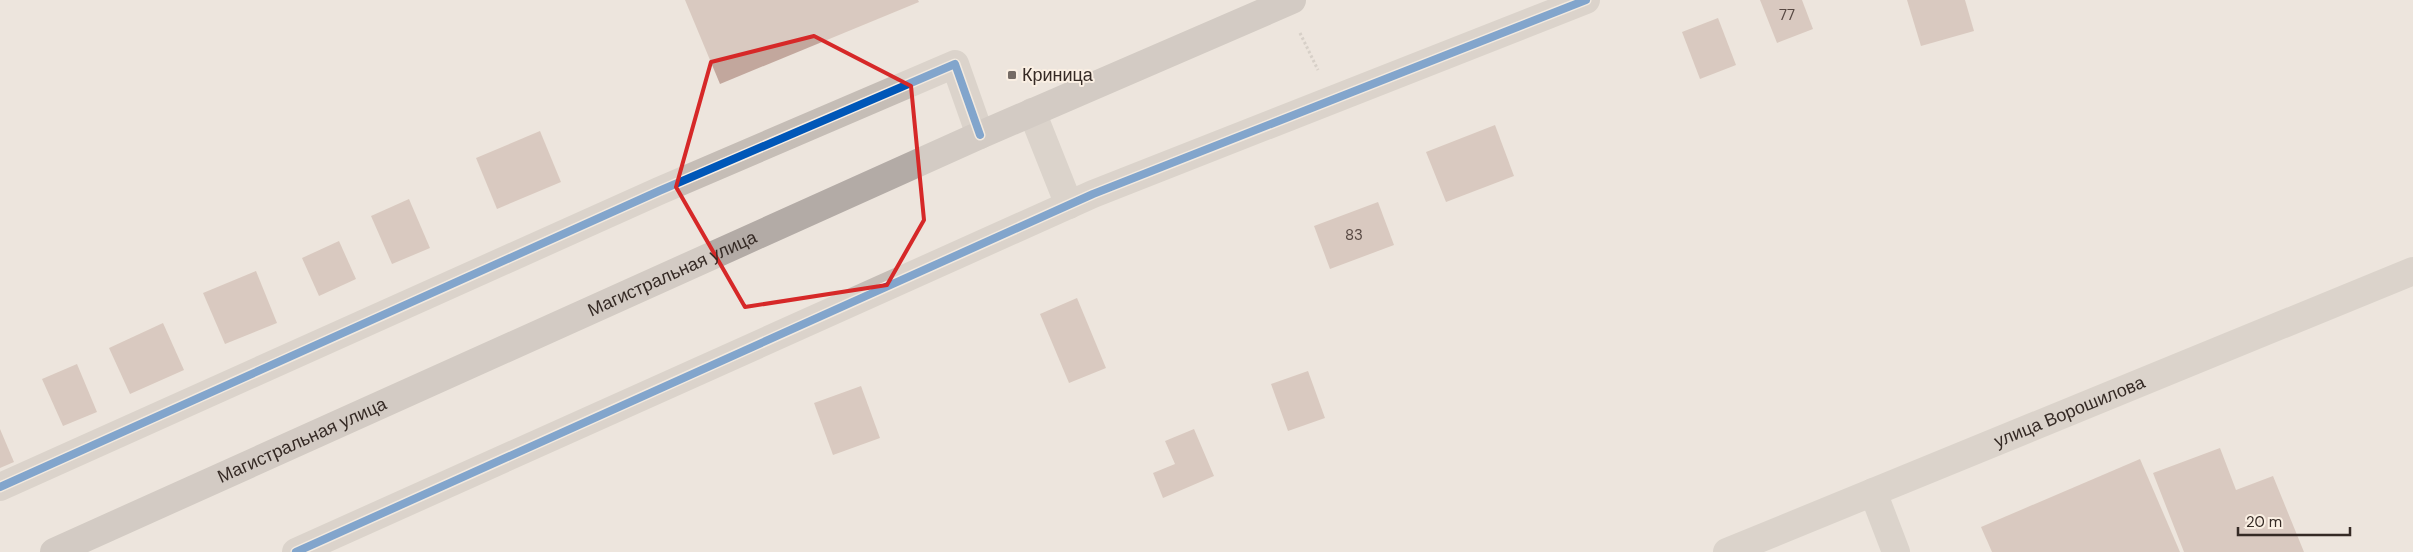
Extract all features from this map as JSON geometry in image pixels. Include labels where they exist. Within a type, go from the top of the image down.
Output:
[{"type":"main road","name":"Магистральная улица","points":[[54,552],[980,135],[1289,1]]},
{"type":"street","points":[[296,552],[1069,205],[1586,0]]},
{"type":"street","points":[[0,487],[659,191],[955,64],[980,135]]},
{"type":"street","points":[[1032,112],[1069,205]]},
{"type":"street","name":"улица Ворошилова","points":[[1727,552],[2413,271]]},
{"type":"street","points":[[1872,492],[1896,552]]},
{"type":"path","points":[[1289,1],[1332,100]]},
{"type":"highlighted area","points":[[814,36],[911,86],[924,220],[887,285],[745,307],[676,187],[711,62]]},
{"type":"building","points":[[685,0],[918,0],[919,2],[720,84]]},
{"type":"building","points":[[1760,0],[1802,0],[1813,29],[1777,43]]},
{"type":"building","points":[[1907,0],[1965,0],[1974,31],[1921,46]]},
{"type":"building","points":[[1718,18],[1736,65],[1700,79],[1682,32]]},
{"type":"building","points":[[1495,125],[1514,176],[1446,202],[1426,152]]},
{"type":"building","points":[[540,131],[561,182],[497,209],[476,158]]},
{"type":"building","points":[[409,199],[430,248],[392,264],[371,216]]},
{"type":"building","points":[[1378,202],[1394,245],[1330,269],[1314,226]]},
{"type":"building","points":[[339,241],[356,279],[319,296],[302,258]]},
{"type":"building","points":[[256,271],[277,323],[225,344],[203,293]]},
{"type":"building","points":[[1077,298],[1106,368],[1069,383],[1040,314]]},
{"type":"building","points":[[163,323],[184,370],[130,394],[109,348]]},
{"type":"building","points":[[77,364],[97,412],[63,426],[42,379]]},
{"type":"building","points":[[1308,371],[1325,418],[1288,431],[1271,384]]},
{"type":"building","points":[[861,386],[880,438],[833,455],[814,403]]},
{"type":"building","points":[[0,429],[14,462],[0,468]]},
{"type":"building","points":[[1194,429],[1214,476],[1163,498],[1153,473],[1175,464],[1165,441]]},
{"type":"building","points":[[2220,448],[2236,490],[2273,476],[2304,552],[2184,552],[2153,473]]},
{"type":"building","points":[[2140,459],[2180,552],[1992,552],[1981,527]]},
{"type":"cycle path","points":[[296,552],[1093,194],[1586,0]]},
{"type":"cycle path","points":[[0,487],[659,191],[955,64],[980,135]]},
{"type":"place","name":"Криница","points":[[1012,75]]}]
